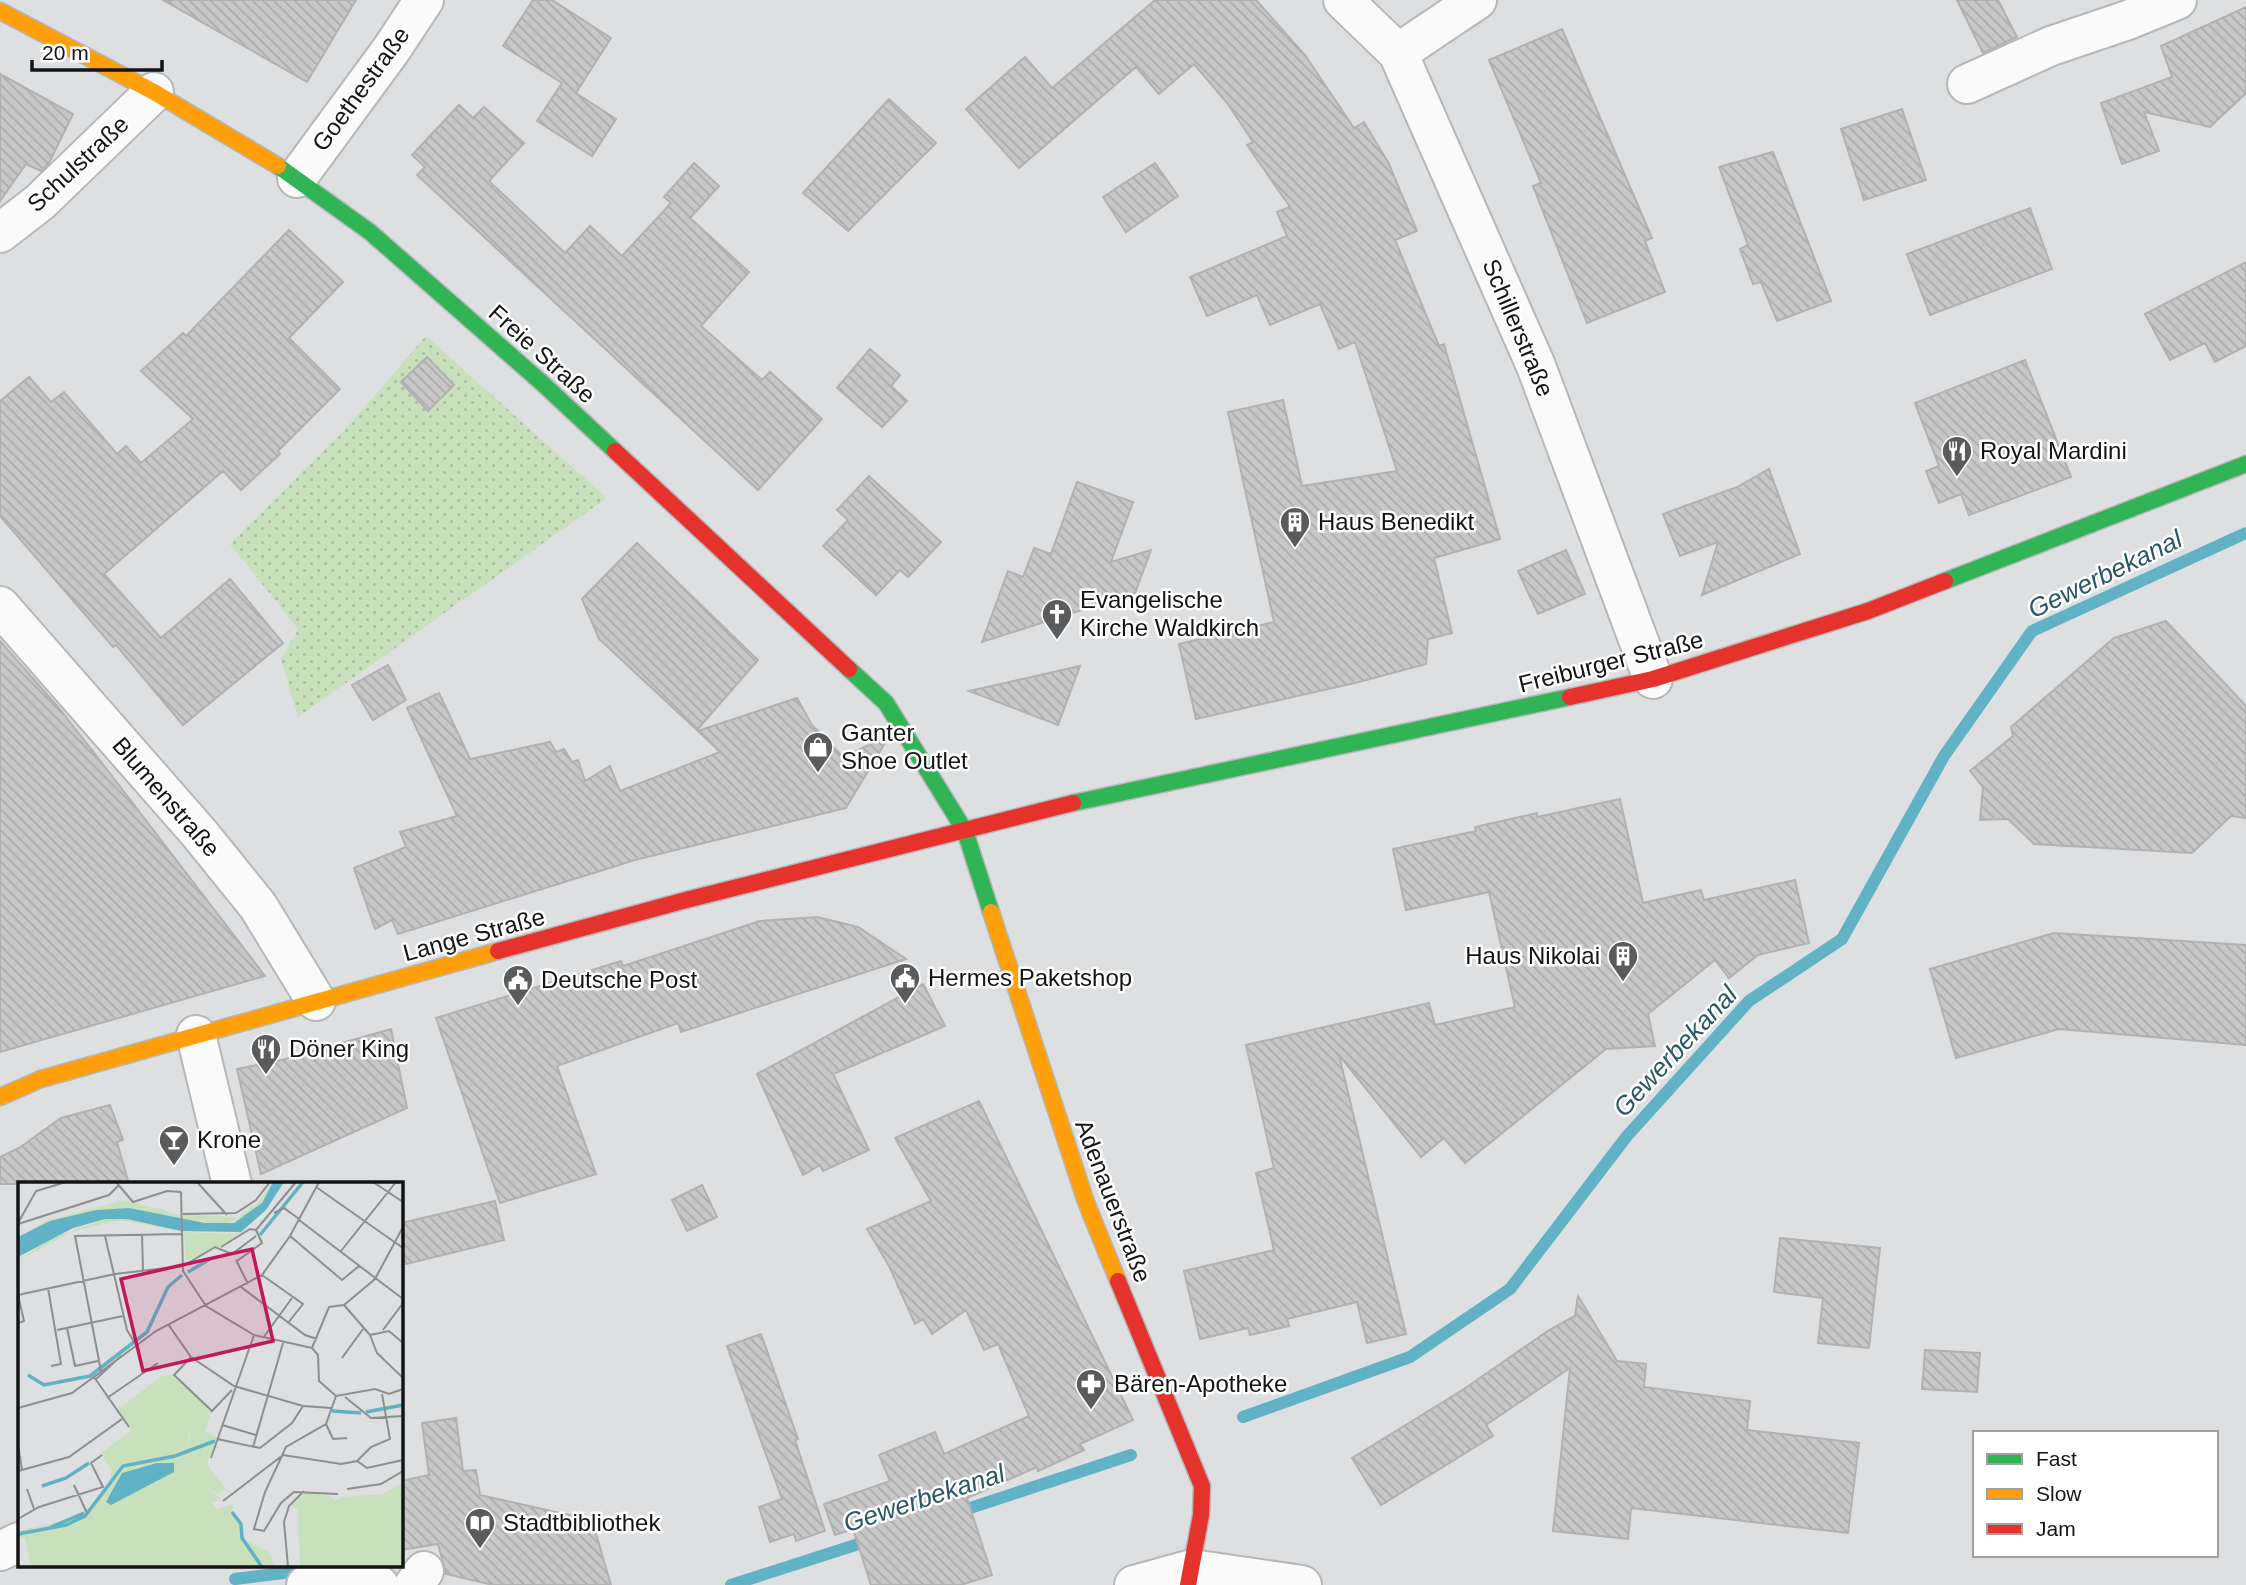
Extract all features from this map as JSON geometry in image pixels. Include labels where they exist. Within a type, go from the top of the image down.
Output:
[{"type":"street","name":"Goethestraße","points":[[297,178],[391,50],[424,0]]},
{"type":"street","name":"Schillerstraße","points":[[1343,0],[1398,52],[1535,366],[1653,679]]},
{"type":"street","points":[[1398,52],[1477,0]]},
{"type":"street","points":[[1967,84],[2051,47],[2177,0]]},
{"type":"street","name":"Freie Straße","points":[[0,11],[154,92],[297,178],[370,232],[542,383],[886,703],[965,831]]},
{"type":"street","name":"Schulstraße","points":[[0,233],[40,202],[154,92]]},
{"type":"street","name":"Freiburger Straße","points":[[965,831],[1070,804],[1653,679],[1868,611],[2246,464]]},
{"type":"street","name":"Blumenstraße","points":[[0,606],[199,833],[258,906],[316,1001]]},
{"type":"street","name":"Lange Straße","points":[[0,1097],[41,1079],[316,1001],[686,900],[965,831]]},
{"type":"street","name":"Adenauerstraße","points":[[965,831],[1086,1202],[1202,1486],[1201,1515],[1190,1577]]},
{"type":"street","points":[[196,1035],[232,1182]]},
{"type":"street","points":[[0,1551],[18,1542]]},
{"type":"street","points":[[306,1585],[318,1580],[356,1575]]},
{"type":"street","points":[[1134,1585],[1190,1577],[1302,1585]]},
{"type":"green space","points":[[426,336],[607,498],[298,717],[281,659],[298,629],[230,544],[349,425]]},
{"type":"building","points":[[163,0],[356,0],[307,82]]},
{"type":"building","points":[[533,0],[552,0],[611,38],[576,93],[616,119],[592,156],[537,121],[562,83],[503,46]]},
{"type":"building","points":[[1155,0],[1256,0],[1305,55],[1354,128],[1364,122],[1389,164],[1417,231],[1395,240],[1439,346],[1444,344],[1500,539],[1434,558],[1452,633],[1428,639],[1426,664],[1196,719],[1179,644],[1274,622],[1228,412],[1283,400],[1302,486],[1397,471],[1355,342],[1339,349],[1320,304],[1270,325],[1257,295],[1207,316],[1190,277],[1287,236],[1277,212],[1290,207],[1247,145],[1253,142],[1228,104],[1194,64],[1159,94],[1136,67],[1019,168],[966,109],[1025,57],[1052,88]]},
{"type":"building","points":[[1957,0],[1998,0],[2017,37],[1983,53]]},
{"type":"building","points":[[2246,7],[2246,93],[2210,127],[2144,112],[2159,151],[2122,164],[2101,103],[2172,77],[2161,46]]},
{"type":"building","points":[[1562,29],[1652,238],[1645,241],[1665,292],[1587,323],[1533,186],[1541,183],[1489,60]]},
{"type":"building","points":[[0,74],[73,114],[49,163],[41,171],[26,164],[0,201]]},
{"type":"building","points":[[889,99],[936,143],[848,231],[803,193]]},
{"type":"building","points":[[459,105],[473,118],[484,107],[524,143],[489,181],[565,253],[590,226],[622,256],[671,203],[664,197],[694,163],[719,186],[690,218],[749,272],[701,326],[762,380],[770,372],[822,419],[758,490],[417,175],[425,167],[412,155]]},
{"type":"building","points":[[1902,109],[1926,180],[1864,200],[1841,129]]},
{"type":"building","points":[[1773,152],[1831,301],[1777,321],[1761,282],[1753,284],[1740,249],[1748,245],[1719,167]]},
{"type":"building","points":[[1155,163],[1178,196],[1126,232],[1103,197]]},
{"type":"building","points":[[2030,208],[2052,269],[1930,315],[1907,254]]},
{"type":"building","points":[[289,230],[343,282],[289,338],[340,389],[278,451],[280,454],[241,490],[223,471],[104,574],[161,638],[230,579],[283,643],[183,725],[116,645],[113,647],[0,516],[0,401],[29,377],[51,402],[64,392],[117,454],[126,446],[141,463],[193,419],[141,371],[183,333],[186,336]]},
{"type":"building","points":[[2246,262],[2246,346],[2215,362],[2205,343],[2170,360],[2145,314]]},
{"type":"building","points":[[870,349],[900,375],[891,386],[907,401],[882,427],[837,388]]},
{"type":"building","points":[[427,357],[454,385],[428,411],[401,382]]},
{"type":"building","points":[[2025,360],[2071,477],[1969,515],[1961,494],[1939,503],[1926,471],[1939,466],[1915,403]]},
{"type":"building","points":[[1769,469],[1800,554],[1702,595],[1718,542],[1680,556],[1663,514],[1737,487]]},
{"type":"building","points":[[869,476],[941,542],[908,577],[900,570],[876,595],[823,546],[848,520],[837,510]]},
{"type":"building","points":[[1077,482],[1133,502],[1111,562],[1151,550],[1135,593],[982,642],[1008,571],[1023,577],[1034,548],[1051,554]]},
{"type":"building","points":[[637,543],[758,660],[697,730],[599,639],[582,599]]},
{"type":"building","points":[[1566,550],[1585,594],[1538,614],[1518,571]]},
{"type":"building","points":[[2166,621],[2246,706],[2246,818],[2231,816],[2192,853],[2034,844],[2008,819],[1980,820],[1983,787],[1970,771],[2013,736],[2011,727],[2114,638]]},
{"type":"building","points":[[0,641],[58,707],[265,976],[0,1052]]},
{"type":"building","points":[[388,665],[406,700],[373,720],[352,685]]},
{"type":"building","points":[[1080,666],[1058,725],[969,691]]},
{"type":"building","points":[[439,693],[470,759],[550,742],[556,752],[564,749],[572,762],[578,760],[585,781],[610,766],[620,791],[720,752],[698,731],[797,698],[812,725],[843,757],[882,739],[885,743],[846,808],[635,860],[398,934],[392,920],[375,929],[354,868],[406,847],[400,832],[457,816],[407,708]]},
{"type":"building","points":[[1620,799],[1643,903],[1701,890],[1704,900],[1795,880],[1809,943],[1758,955],[1729,978],[1715,960],[1648,1014],[1655,1046],[1606,1049],[1465,1163],[1444,1138],[1421,1157],[1339,1055],[1406,1334],[1367,1343],[1357,1302],[1287,1319],[1289,1326],[1250,1335],[1248,1328],[1200,1339],[1184,1271],[1274,1250],[1256,1173],[1274,1168],[1246,1045],[1429,1003],[1435,1025],[1515,1007],[1489,892],[1406,910],[1393,849],[1476,831],[1475,827],[1537,813],[1537,817]]},
{"type":"building","points":[[817,917],[858,927],[906,959],[681,1032],[678,1023],[557,1066],[596,1174],[500,1203],[436,1018],[621,961],[623,966],[760,921]]},
{"type":"building","points":[[2054,933],[2246,945],[2246,1045],[2059,1029],[1956,1058],[1930,969]]},
{"type":"building","points":[[923,984],[945,1026],[833,1074],[869,1150],[823,1171],[820,1165],[803,1175],[757,1074]]},
{"type":"building","points":[[391,1029],[407,1108],[261,1174],[237,1069],[282,1060]]},
{"type":"building","points":[[979,1101],[1133,1420],[1080,1444],[1084,1450],[1038,1471],[1037,1467],[967,1498],[992,1575],[961,1585],[871,1585],[853,1529],[835,1535],[824,1504],[890,1481],[879,1455],[935,1432],[944,1454],[1029,1416],[998,1344],[984,1350],[966,1310],[932,1334],[923,1319],[915,1324],[889,1266],[867,1229],[931,1201],[895,1138]]},
{"type":"building","points":[[110,1105],[123,1140],[117,1142],[128,1182],[0,1184],[0,1157],[19,1148],[61,1118]]},
{"type":"building","points":[[702,1185],[717,1217],[687,1231],[672,1200]]},
{"type":"building","points":[[495,1201],[504,1240],[406,1264],[402,1249],[402,1223]]},
{"type":"building","points":[[1780,1238],[1880,1248],[1869,1348],[1818,1343],[1823,1298],[1774,1292]]},
{"type":"building","points":[[1578,1296],[1617,1361],[1646,1364],[1644,1387],[1750,1401],[1747,1430],[1859,1443],[1848,1533],[1631,1508],[1628,1539],[1553,1531],[1570,1368],[1486,1425],[1493,1436],[1381,1505],[1352,1458],[1464,1389],[1549,1330],[1575,1316]]},
{"type":"building","points":[[761,1334],[798,1439],[795,1440],[825,1531],[796,1541],[794,1534],[770,1542],[759,1507],[782,1499],[727,1346]]},
{"type":"building","points":[[1925,1350],[1980,1353],[1977,1392],[1922,1389]]},
{"type":"building","points":[[456,1418],[463,1471],[476,1470],[480,1495],[592,1520],[611,1585],[493,1585],[446,1574],[438,1544],[402,1550],[402,1481],[429,1475],[422,1423]]},
{"type":"waterway","name":"Gewerbekanal","points":[[1243,1417],[1410,1357],[1510,1289],[1627,1136],[1749,1001],[1842,939],[1944,756],[2032,631],[2246,533]]},
{"type":"waterway","name":"Gewerbekanal","points":[[955,1513],[1131,1455]]},
{"type":"waterway","name":"Gewerbekanal","points":[[731,1585],[871,1540]]},
{"type":"waterway","name":"Gewerbekanal","points":[[235,1579],[307,1570]]},
{"type":"traffic: fast","points":[[278,166],[370,232],[615,451]]},
{"type":"traffic: fast","points":[[1945,581],[2246,464]]},
{"type":"traffic: fast","points":[[849,669],[886,703],[965,831],[991,912]]},
{"type":"traffic: fast","points":[[1073,803],[1570,697]]},
{"type":"traffic: slow","points":[[0,11],[154,92],[278,166]]},
{"type":"traffic: slow","points":[[991,912],[1086,1202],[1118,1281]]},
{"type":"traffic: slow","points":[[0,1097],[41,1079],[498,951]]},
{"type":"traffic: jam","points":[[615,451],[849,669]]},
{"type":"traffic: jam","points":[[1570,697],[1653,679],[1868,611],[1945,581]]},
{"type":"traffic: jam","points":[[498,951],[686,900],[1073,803]]},
{"type":"traffic: jam","points":[[1118,1281],[1202,1486],[1201,1515],[1188,1585]]},
{"type":"place","name":"Royal Mardini","points":[[1957,478]]},
{"type":"place","name":"Haus Benedikt","points":[[1295,549]]},
{"type":"place","name":"Evangelische Kirche Waldkirch","points":[[1057,641]]},
{"type":"place","name":"Ganter Shoe Outlet","points":[[818,774]]},
{"type":"place","name":"Haus Nikolai","points":[[1623,983]]},
{"type":"place","name":"Hermes Paketshop","points":[[905,1005]]},
{"type":"place","name":"Deutsche Post","points":[[518,1007]]},
{"type":"place","name":"Döner King","points":[[266,1076]]},
{"type":"place","name":"Krone","points":[[174,1167]]},
{"type":"place","name":"Bären-Apotheke","points":[[1091,1411]]},
{"type":"place","name":"Stadtbibliothek","points":[[480,1550]]}]
